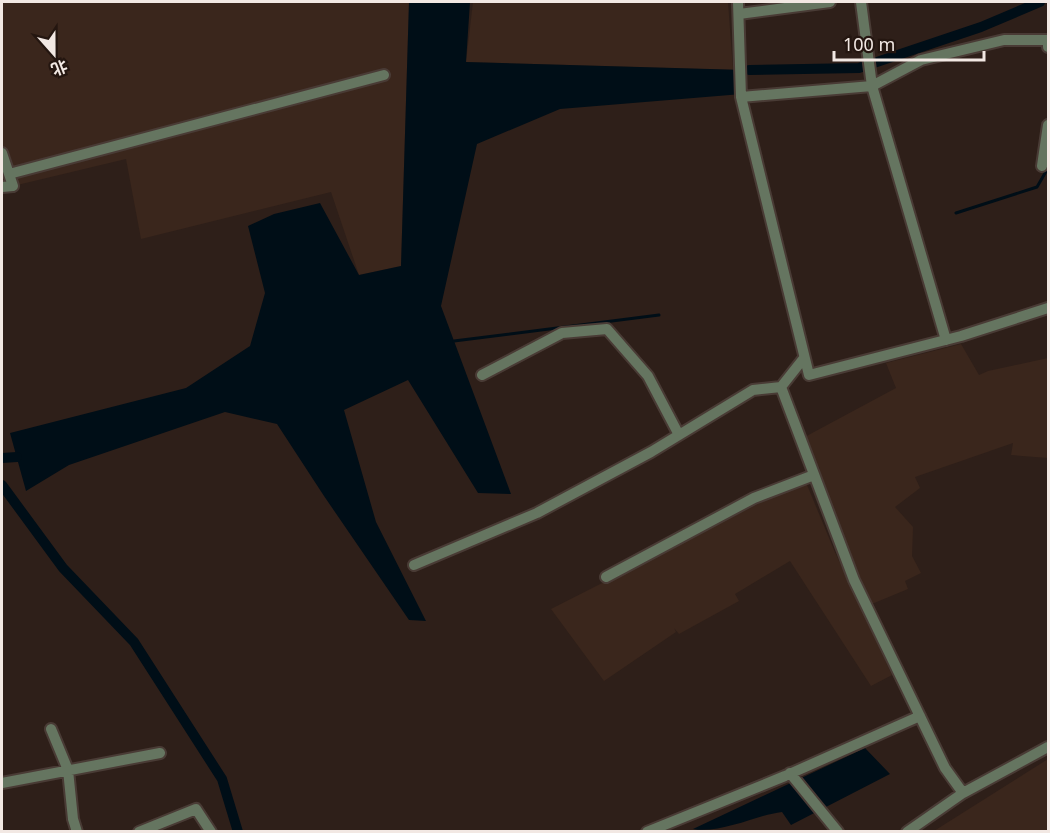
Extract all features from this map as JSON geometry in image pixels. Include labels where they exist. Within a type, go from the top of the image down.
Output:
[{"type":"street","points":[[738,2],[741,97],[809,375],[946,340],[1048,308]]},
{"type":"street","points":[[739,14],[830,2]]},
{"type":"street","points":[[861,2],[872,86],[946,340]]},
{"type":"street","points":[[741,97],[872,86],[921,60],[1004,40],[1048,40],[1048,47]]},
{"type":"street","points":[[9,174],[384,75]]},
{"type":"street","points":[[1042,166],[1048,125]]},
{"type":"street","points":[[2,153],[13,186],[2,187]]},
{"type":"street","points":[[482,375],[561,333],[607,329],[648,376],[679,435]]},
{"type":"street","points":[[414,565],[537,513],[679,435],[753,390],[781,387],[804,358]]},
{"type":"street","points":[[781,387],[854,580],[945,768],[963,793]]},
{"type":"street","points":[[606,577],[754,498],[814,475]]},
{"type":"street","points":[[647,831],[790,773],[920,716]]},
{"type":"street","points":[[51,729],[68,770],[73,819],[77,831]]},
{"type":"street","points":[[907,831],[963,793],[1048,747]]},
{"type":"street","points":[[2,783],[160,753]]},
{"type":"street","points":[[790,773],[838,831]]},
{"type":"street","points":[[139,831],[196,809],[211,831]]},
{"type":"shaded area","points":[[2,2],[409,2],[401,266],[359,275],[331,192],[141,239],[126,159],[13,186],[2,152]]},
{"type":"shaded area","points":[[409,2],[470,2],[466,62],[745,70],[742,94],[560,109],[477,144],[441,306],[511,494],[478,493],[408,380],[344,410],[376,522],[426,621],[409,620],[277,424],[225,412],[69,465],[26,491],[10,433],[186,388],[250,346],[265,293],[248,226],[274,214],[320,203],[359,275],[401,266]]},
{"type":"shaded area","points":[[473,2],[728,2],[733,70],[466,62]]},
{"type":"shaded area","points":[[961,344],[979,375],[1048,358],[1048,458],[1011,455],[1013,443],[915,477],[920,488],[895,507],[913,527],[912,556],[921,573],[905,581],[908,589],[867,606],[814,475],[820,469],[801,439],[896,388],[886,363]]},
{"type":"shaded area","points":[[805,480],[834,550],[892,675],[871,686],[790,561],[735,594],[739,601],[679,634],[674,628],[676,632],[604,681],[551,609]]},
{"type":"shaded area","points":[[865,748],[890,774],[791,825],[782,812],[719,828],[693,829]]},
{"type":"shaded area","points":[[1048,759],[1048,831],[934,831]]},
{"type":"waterway","points":[[749,70],[859,68],[981,27],[1040,2]]},
{"type":"waterway","points":[[956,213],[1037,187],[1048,168]]},
{"type":"waterway","points":[[454,341],[659,315]]},
{"type":"waterway","points":[[2,458],[17,457]]},
{"type":"waterway","points":[[2,485],[63,568],[134,642],[222,779],[238,832]]}]
